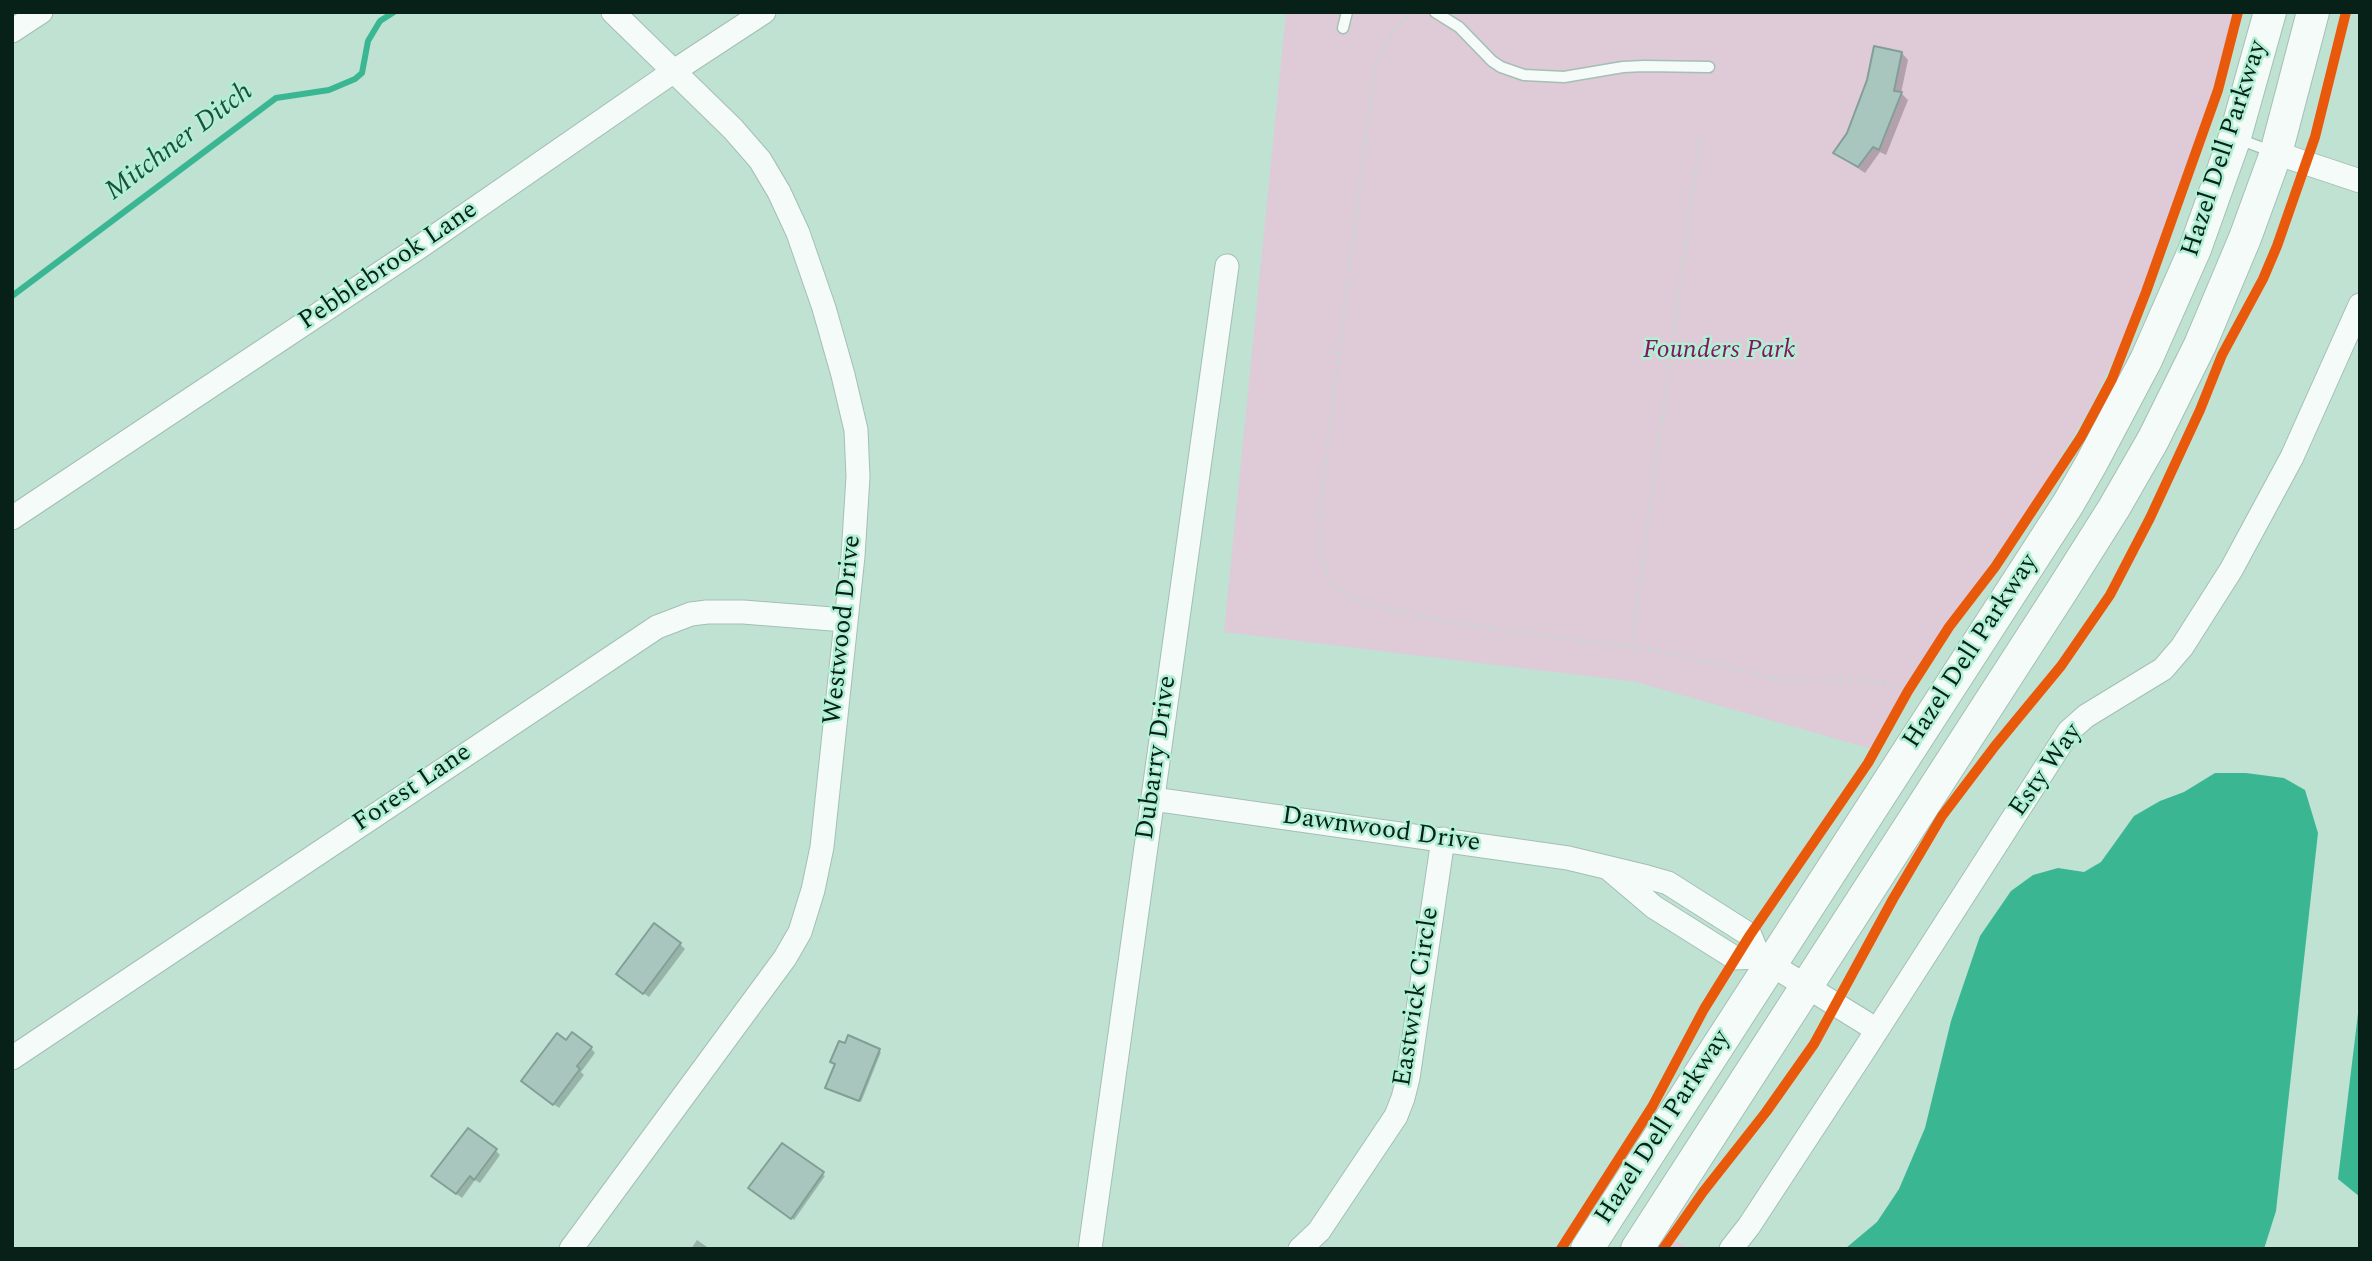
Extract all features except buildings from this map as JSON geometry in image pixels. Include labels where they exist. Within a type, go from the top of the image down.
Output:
[{"type":"main road","name":"Hazel Dell Parkway","points":[[1587,1249],[1765,960],[2068,505],[2091,464],[2146,360],[2195,249],[2235,137],[2270,12]]},
{"type":"main road","name":"Hazel Dell Parkway","points":[[1637,1249],[2061,593],[2136,472],[2172,404],[2221,298],[2276,153],[2313,12]]},
{"type":"street","points":[[12,31],[41,12]]},
{"type":"street","name":"Westwood Drive","points":[[571,1249],[785,958],[800,933],[822,847],[853,555],[858,453],[846,386],[824,307],[798,233],[760,160],[733,129],[614,12]]},
{"type":"street","name":"Pebblebrook Lane","points":[[12,518],[429,241],[764,12]]},
{"type":"street","points":[[2276,153],[2360,181]]},
{"type":"street","name":"Dubarry Drive","points":[[1090,1249],[1227,266]]},
{"type":"street","name":"Esty Way","points":[[1731,1249],[1757,1214],[2069,731],[2086,716],[2163,668],[2182,648],[2231,570],[2292,457],[2360,305]]},
{"type":"street","name":"Forest Lane","points":[[12,1058],[657,627],[691,614],[707,612],[845,620]]},
{"type":"street","name":"Dawnwood Drive","points":[[1153,799],[1443,839],[1568,858],[1608,868],[1635,893],[1724,952],[1735,958],[1765,960],[1877,1030]]},
{"type":"street","name":"Eastwick Circle","points":[[1300,1249],[1319,1231],[1396,1116],[1403,1098],[1443,839]]},
{"type":"lane","points":[[1343,27],[1347,12]]},
{"type":"lane","points":[[1435,12],[1459,27],[1492,61],[1524,75],[1564,77],[1644,66],[1709,67]]},
{"type":"lane","points":[[2235,137],[2276,153]]},
{"type":"path","points":[[1416,12],[1402,22],[1384,46],[1373,81],[1323,482],[1319,539],[1323,566],[1328,578],[1336,587],[1359,602],[1453,623],[1685,655],[1783,680],[1874,681],[1908,691]]},
{"type":"path","points":[[1631,647],[1700,136]]},
{"type":"path","points":[[1902,703],[1915,681]]},
{"type":"green space","name":"Founders Park","points":[[1286,12],[2233,12],[2212,93],[2123,341],[2088,412],[2026,514],[1947,624],[1872,749],[1636,682],[1224,632]]},
{"type":"green space","points":[[1665,1234],[1689,1249],[1655,1249]]},
{"type":"shaded area","points":[[2215,773],[2246,773],[2284,778],[2305,790],[2318,833],[2276,1211],[2264,1249],[1838,1249],[1846,1248],[1877,1222],[1899,1189],[1925,1128],[1951,1021],[1980,936],[2011,891],[2033,875],[2058,868],[2084,872],[2101,862],[2134,816],[2160,801],[2184,792]]},
{"type":"shaded area","points":[[2360,997],[2360,1197],[2338,1179]]},
{"type":"waterway","name":"Mitchner Ditch","points":[[12,296],[276,98],[329,90],[355,79],[362,73],[368,41],[380,21],[394,12]]},
{"type":"cycle path","points":[[1561,1249],[1652,1107],[1704,1009],[1750,935],[1868,763],[1908,691],[1949,627],[1995,567],[2081,437],[2112,379],[2146,292],[2218,90],[2238,12]]},
{"type":"cycle path","points":[[1663,1249],[1814,1044],[1942,816],[2061,666],[2110,595],[2150,518],[2222,355],[2263,279],[2277,246],[2315,137],[2346,12]]}]
